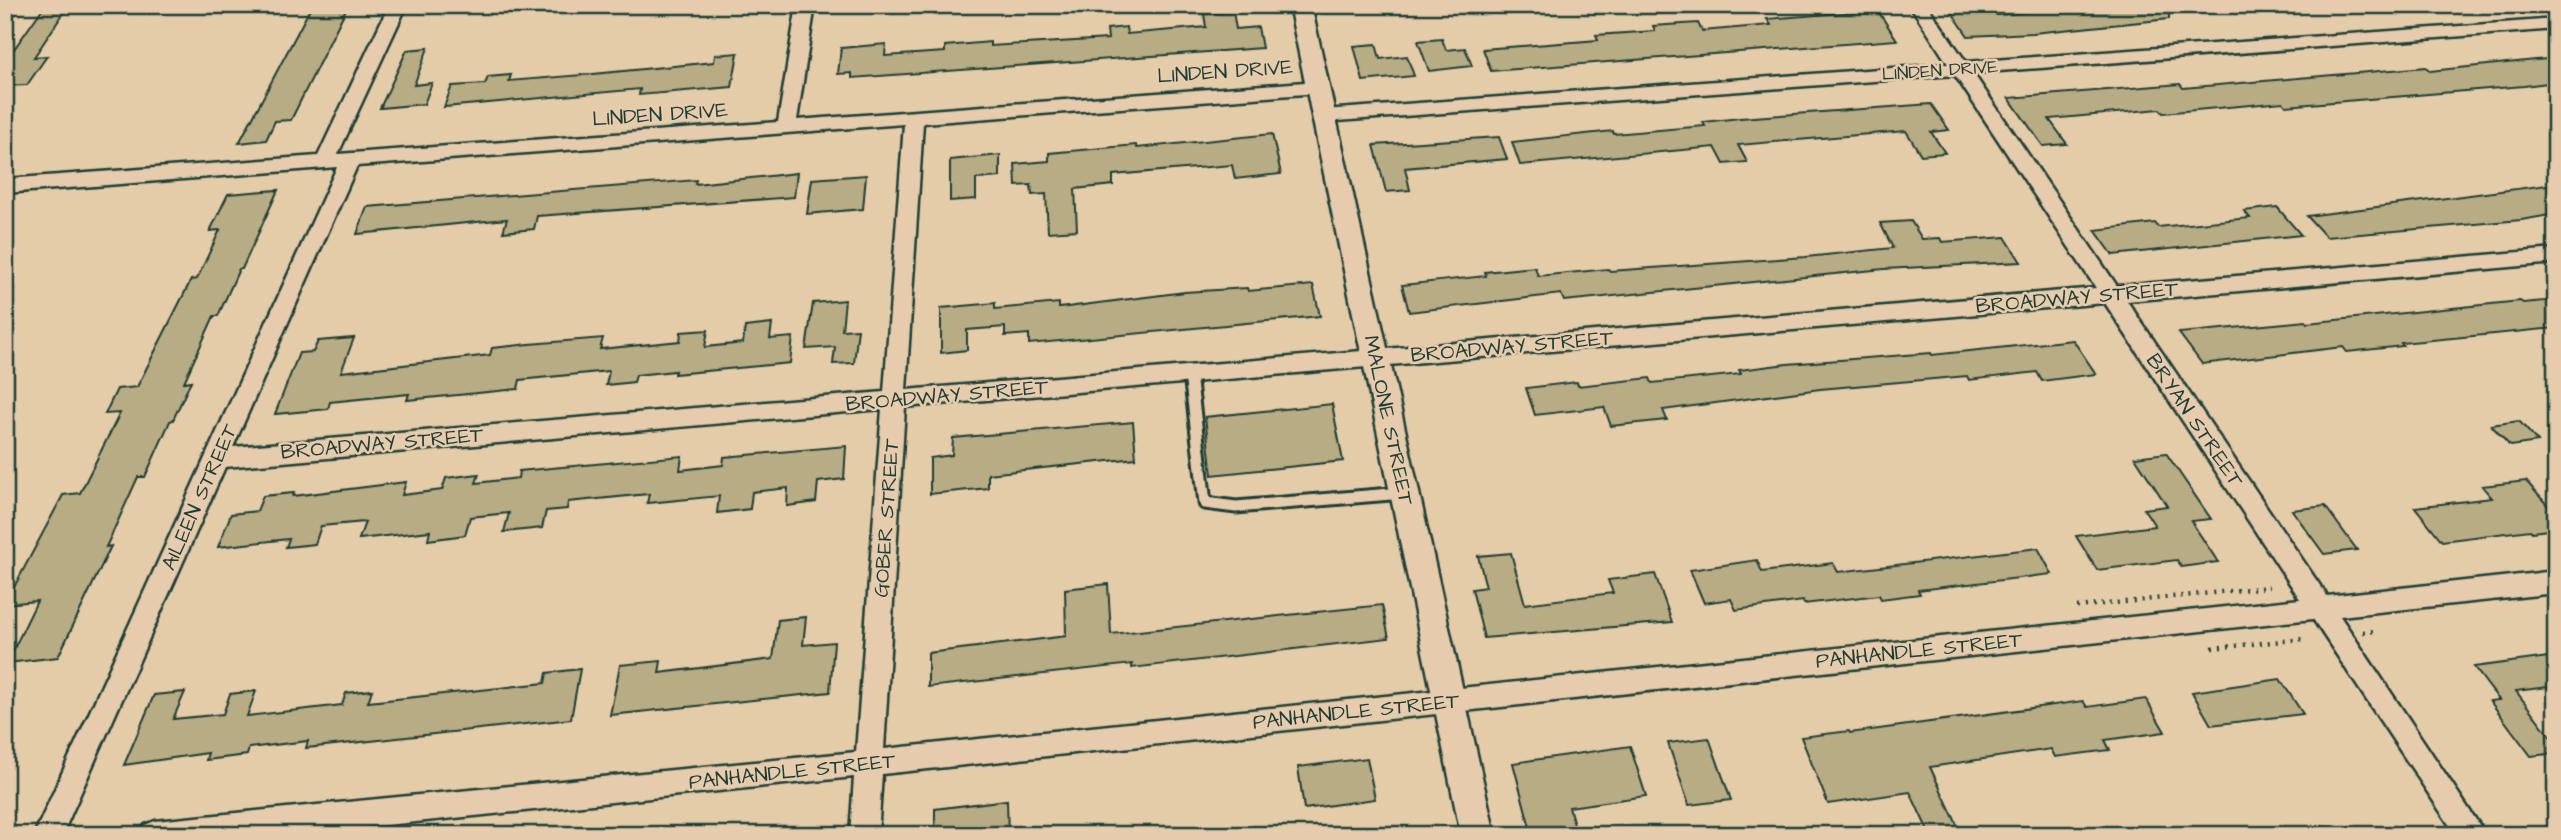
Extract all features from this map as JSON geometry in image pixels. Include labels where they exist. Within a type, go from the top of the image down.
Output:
[{"type":"street","points":[[325,162],[398,5]]},
{"type":"street","points":[[787,127],[806,5]]},
{"type":"street","name":"MALONE STREET","points":[[1300,5],[1478,835]]},
{"type":"street","name":"BRYAN STREET","points":[[1917,5],[2472,835]]},
{"type":"street","name":"LINDEN DRIVE","points":[[1324,116],[2556,24]]},
{"type":"street","name":"LINDEN DRIVE","points":[[5,186],[1318,87]]},
{"type":"street","name":"GOBER STREET","points":[[864,835],[914,118]]},
{"type":"street","name":"AILEEN STREET","points":[[48,835],[350,160]]},
{"type":"street","name":"BROADWAY STREET","points":[[216,458],[2556,256]]},
{"type":"street","name":"PANHANDLE STREET","points":[[155,835],[1449,702],[2556,582]]},
{"type":"lane","points":[[1190,374],[1205,503],[1236,507],[1405,493]]},
{"type":"path","points":[[2077,607],[2269,587]]},
{"type":"path","points":[[2212,648],[2303,639]]},
{"type":"building","points":[[45,5],[69,5],[34,57],[47,56],[27,85],[5,86],[5,62]]},
{"type":"building","points":[[312,5],[348,5],[291,120],[275,121],[266,140],[239,143]]},
{"type":"building","points":[[1851,5],[1874,5],[1897,40],[1491,71],[1483,49],[1598,40],[1596,35],[1655,31],[1653,26],[1698,23],[1702,31],[1771,25],[1767,19],[1856,12]]},
{"type":"building","points":[[1947,5],[1973,5],[1977,11],[1993,10],[1997,15],[2095,5],[2169,5],[2169,19],[2033,33],[1968,36]]},
{"type":"building","points":[[1233,12],[1236,29],[1258,27],[1262,48],[852,78],[852,73],[838,74],[841,48],[886,44],[885,56],[945,52],[945,46],[990,42],[990,46],[1108,39],[1107,29],[1126,27],[1127,34],[1206,27],[1204,14]]},
{"type":"building","points":[[1442,39],[1446,50],[1465,48],[1472,66],[1429,71],[1418,41]]},
{"type":"building","points":[[1376,44],[1380,59],[1407,56],[1414,76],[1363,81],[1354,46]]},
{"type":"building","points":[[428,48],[414,85],[432,83],[424,104],[380,108],[407,50]]},
{"type":"building","points":[[738,53],[732,87],[639,95],[640,89],[444,107],[452,86],[485,84],[488,77],[511,75],[509,81],[583,75],[714,62],[715,55]]},
{"type":"building","points":[[2556,58],[2556,82],[2524,86],[2286,106],[2283,102],[2163,113],[2160,109],[2049,119],[2067,144],[2043,146],[2009,98],[2180,84],[2183,88],[2426,67],[2430,71]]},
{"type":"building","points":[[1931,104],[1949,130],[1931,132],[1945,153],[1921,155],[1906,131],[1738,145],[1747,162],[1724,164],[1715,147],[1520,165],[1512,142],[1613,131],[1614,134],[1705,126],[1703,122],[1740,118]]},
{"type":"building","points":[[1272,134],[1281,174],[1235,179],[1232,165],[1113,175],[1113,185],[1075,189],[1077,230],[1048,232],[1046,194],[1032,195],[1031,185],[1016,186],[1015,164],[1049,161],[1049,153],[1136,145],[1137,148]]},
{"type":"building","points":[[1499,137],[1507,159],[1405,168],[1410,190],[1386,192],[1374,145]]},
{"type":"building","points":[[1000,155],[1000,177],[976,179],[976,199],[950,201],[950,160]]},
{"type":"building","points":[[797,173],[794,197],[537,216],[534,229],[503,232],[507,219],[357,234],[367,207],[696,180],[695,184]]},
{"type":"building","points":[[866,175],[863,209],[807,214],[812,179]]},
{"type":"building","points":[[2547,185],[2556,193],[2556,214],[2521,220],[2326,237],[2307,216]]},
{"type":"building","points":[[278,190],[242,269],[239,269],[218,316],[214,316],[184,382],[191,381],[173,420],[170,421],[145,477],[138,477],[106,547],[111,546],[58,657],[7,663],[37,601],[5,604],[63,495],[80,493],[120,413],[105,414],[117,389],[137,387],[191,280],[197,279],[220,230],[210,231],[228,194]]},
{"type":"building","points":[[2277,207],[2301,235],[2113,255],[2095,230],[2155,223],[2158,227],[2250,218],[2244,211]]},
{"type":"building","points":[[1911,221],[1922,239],[1940,238],[1942,242],[2005,237],[2021,262],[1884,269],[1564,301],[1561,294],[1409,312],[1402,285],[1486,276],[1485,272],[1535,267],[1538,276],[1806,257],[1893,248],[1880,223]]},
{"type":"building","points":[[1313,285],[1320,316],[1029,344],[1029,334],[1005,336],[1005,327],[967,330],[967,350],[941,353],[941,308],[995,303],[995,309],[1059,303],[1059,308],[1185,292],[1247,288],[1248,291]]},
{"type":"building","points":[[845,300],[842,330],[858,329],[854,363],[833,364],[835,347],[806,349],[813,303]]},
{"type":"building","points":[[2556,300],[2556,328],[2401,343],[2403,346],[2347,352],[2343,347],[2202,364],[2179,333],[2520,301]]},
{"type":"building","points":[[772,324],[770,339],[793,337],[790,363],[636,375],[634,382],[606,385],[609,371],[520,380],[518,389],[407,400],[409,394],[330,402],[328,409],[275,414],[299,353],[313,352],[318,341],[354,338],[341,372],[490,355],[492,348],[529,344],[603,338],[600,349],[680,341],[681,332],[708,330],[705,347],[743,343],[745,327]]},
{"type":"building","points":[[2073,340],[2096,374],[2042,381],[2037,372],[1969,380],[1967,376],[1820,389],[1663,410],[1667,420],[1611,426],[1604,407],[1535,415],[1526,388],[1577,382],[1578,386],[1650,378],[1652,383],[1741,374],[1739,370],[1787,364],[1932,355]]},
{"type":"building","points":[[1332,404],[1343,461],[1212,475],[1205,417]]},
{"type":"building","points":[[2519,421],[2538,442],[2510,446],[2491,425]]},
{"type":"building","points":[[1133,422],[1136,458],[988,474],[988,488],[930,494],[930,458],[952,455],[953,438]]},
{"type":"building","points":[[846,446],[844,479],[818,482],[816,502],[787,506],[788,488],[752,492],[750,509],[717,513],[719,496],[647,503],[649,494],[568,502],[567,509],[546,511],[542,528],[504,532],[509,513],[470,517],[465,535],[428,540],[430,531],[359,539],[365,522],[321,526],[315,544],[286,547],[289,539],[218,547],[231,514],[257,511],[263,496],[294,493],[293,496],[406,482],[402,495],[442,490],[446,478],[479,474],[476,483],[518,478],[519,471],[682,456],[680,470],[723,465],[724,457]]},
{"type":"building","points":[[2166,453],[2211,519],[2191,521],[2218,562],[2181,567],[2177,560],[2097,570],[2076,536],[2155,526],[2144,509],[2167,506],[2135,457]]},
{"type":"building","points":[[2526,481],[2556,515],[2556,529],[2442,541],[2415,507],[2492,498],[2482,486]]},
{"type":"building","points":[[2325,506],[2357,550],[2324,554],[2292,510]]},
{"type":"building","points":[[2038,548],[2052,574],[1918,590],[1920,594],[1881,599],[1879,595],[1736,610],[1731,599],[1704,603],[1690,570],[1757,560],[1762,572],[1833,563],[1838,572]]},
{"type":"building","points":[[1511,553],[1525,604],[1613,593],[1608,580],[1655,574],[1672,622],[1484,638],[1472,589],[1486,587],[1478,556]]},
{"type":"building","points":[[1108,584],[1111,634],[1382,605],[1389,638],[1132,668],[1132,664],[928,687],[928,653],[1066,636],[1065,589]]},
{"type":"building","points":[[806,617],[803,645],[834,642],[830,692],[610,715],[620,665],[661,661],[659,673],[773,659],[778,620]]},
{"type":"building","points":[[2556,656],[2556,686],[2516,691],[2556,744],[2556,753],[2531,756],[2490,701],[2499,700],[2474,667]]},
{"type":"building","points":[[580,669],[571,719],[306,748],[308,741],[249,748],[247,755],[206,760],[208,753],[124,765],[154,695],[185,692],[173,719],[223,714],[230,694],[256,691],[247,716],[342,705],[346,693],[372,690],[368,702],[545,683],[547,673]]},
{"type":"building","points":[[2280,679],[2303,714],[2211,725],[2192,692]]},
{"type":"building","points":[[2146,699],[2165,732],[2105,740],[2110,750],[2055,757],[2051,749],[1930,767],[1962,835],[1930,835],[1910,792],[1828,804],[1801,737],[1850,733],[2083,701],[2087,707]]},
{"type":"building","points":[[1709,738],[1731,800],[1689,805],[1668,743]]},
{"type":"building","points":[[1630,746],[1646,796],[1569,807],[1577,835],[1532,835],[1513,763]]},
{"type":"building","points":[[1367,758],[1375,799],[1304,809],[1298,767]]},
{"type":"building","points":[[1007,800],[1008,835],[935,835],[935,809]]}]
